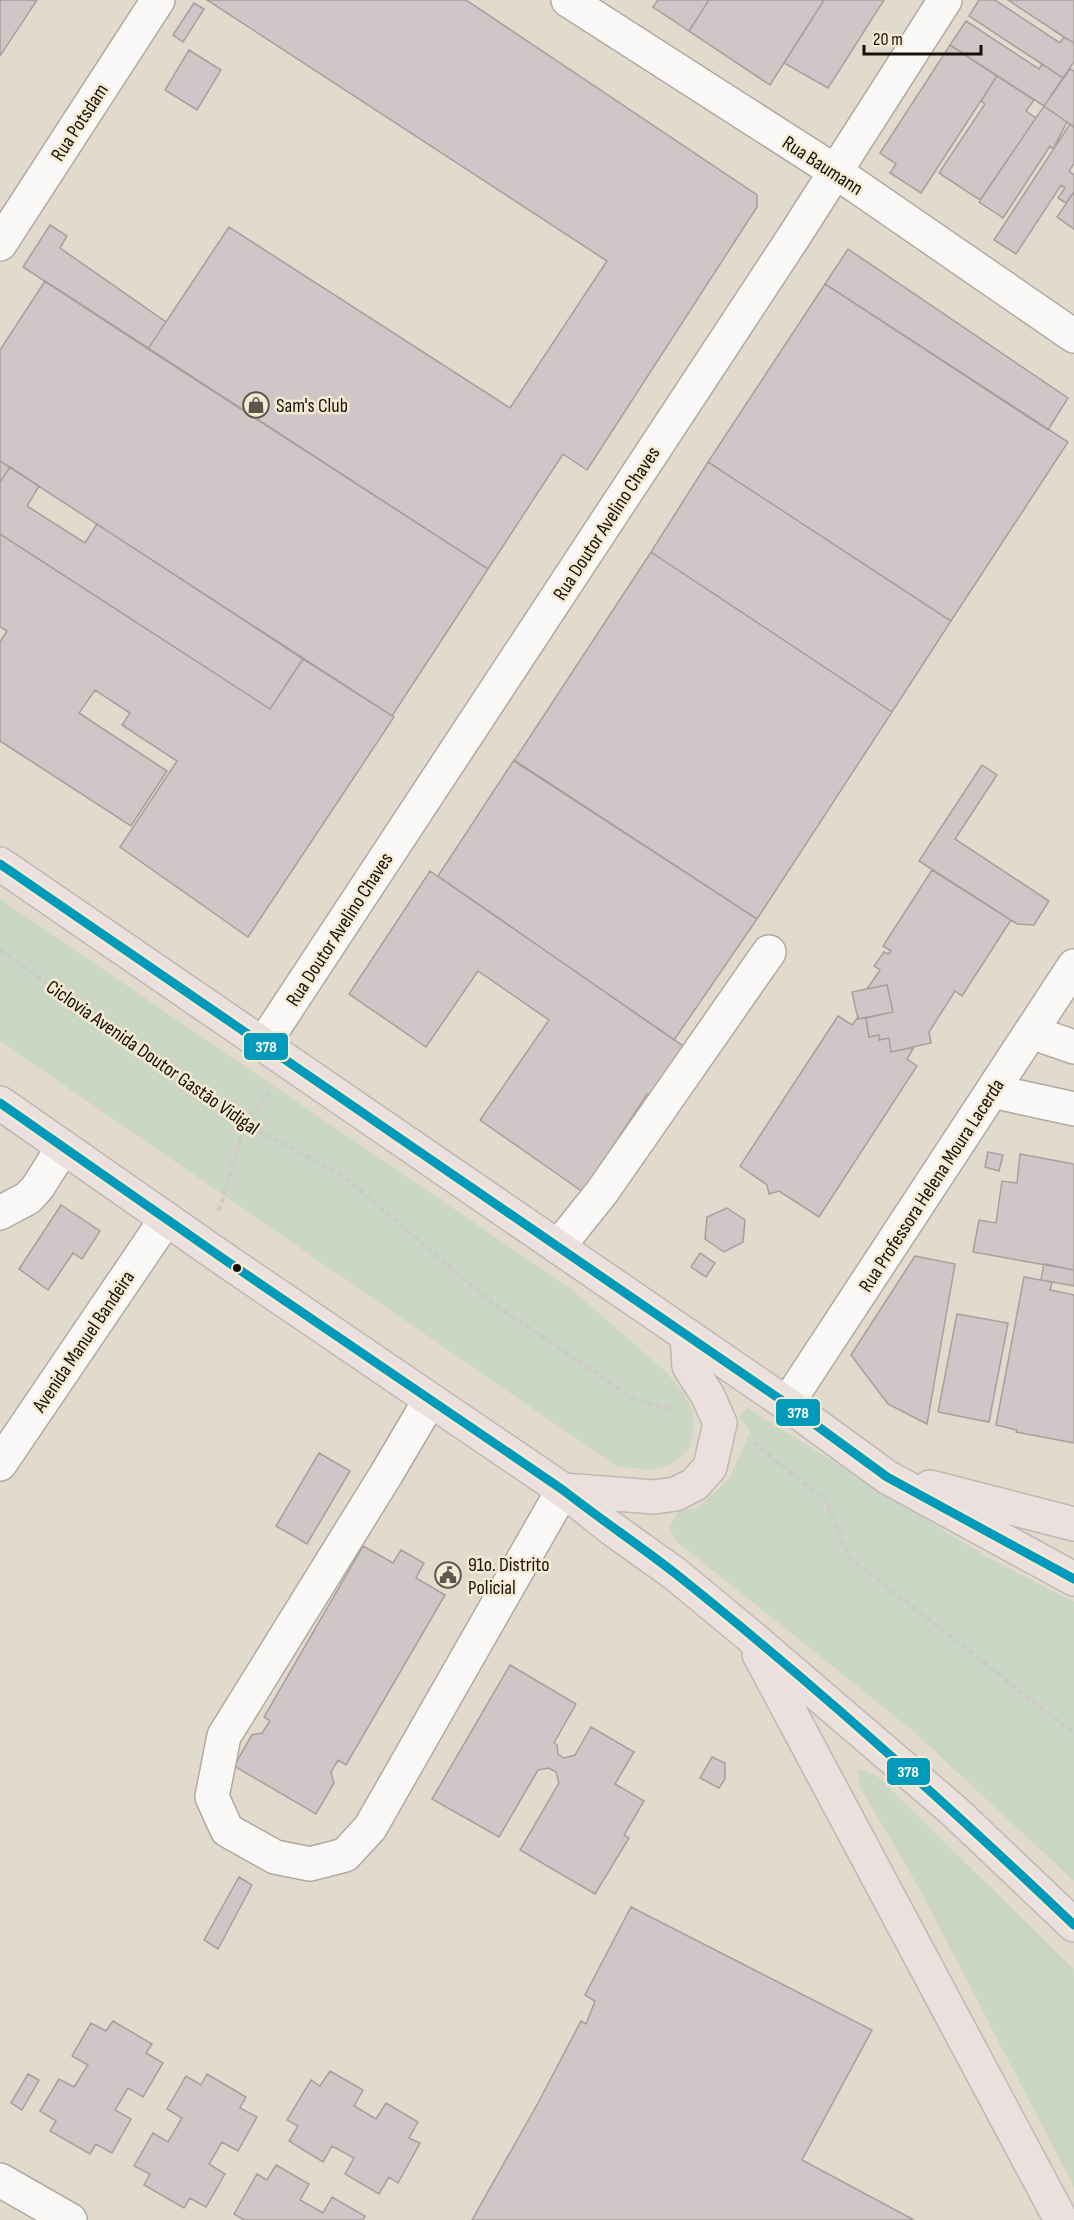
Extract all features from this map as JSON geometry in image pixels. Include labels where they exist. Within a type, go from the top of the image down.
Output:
[{"type":"highway","points":[[0,864],[787,1404],[887,1477],[1074,1579]]},
{"type":"highway","points":[[0,1103],[430,1400],[571,1490],[610,1528],[674,1573],[954,1811],[1074,1925]]},
{"type":"highway","points":[[571,1490],[654,1497],[676,1494],[694,1484],[710,1467],[720,1423],[708,1396],[689,1366],[687,1335]]},
{"type":"highway","points":[[887,1477],[1074,1524]]},
{"type":"highway","points":[[750,1636],[1061,2220]]},
{"type":"street","name":"Rua Potsdam","points":[[0,244],[158,0]]},
{"type":"street","name":"Rua Baumann","points":[[568,0],[836,172],[1074,336]]},
{"type":"street","name":"Rua Doutor Avelino Chaves","points":[[264,1044],[836,172],[945,0]]},
{"type":"street","points":[[558,1247],[602,1192],[769,952]]},
{"type":"street","name":"Rua Professora Helena Moura Lacerda","points":[[787,1404],[1072,972]]},
{"type":"street","points":[[1031,1032],[1074,1047]]},
{"type":"street","points":[[0,1089],[205,1230],[571,1490],[618,1520],[868,1721],[1074,1918]]},
{"type":"street","points":[[992,1091],[1074,1110]]},
{"type":"street","points":[[0,1212],[28,1198],[38,1187],[63,1147]]},
{"type":"street","name":"Avenida Manuel Bandeira","points":[[0,1464],[166,1219]]},
{"type":"street","points":[[430,1400],[224,1736],[212,1797],[227,1830],[275,1857],[310,1864],[345,1855],[370,1828],[571,1490]]},
{"type":"street","points":[[0,2180],[70,2220]]},
{"type":"path","name":"Ciclovia Avenida Doutor Gastão Vidigal","points":[[0,950],[245,1124],[341,1174],[491,1302],[633,1398],[720,1423],[742,1434],[825,1499],[849,1557],[1074,1733]]},
{"type":"path","points":[[205,1230],[221,1205],[245,1124],[291,1063]]},
{"type":"green space","points":[[0,899],[571,1289],[665,1371],[682,1391],[692,1409],[694,1429],[689,1449],[672,1464],[650,1470],[616,1466],[0,1041]]},
{"type":"green space","points":[[747,1408],[987,1557],[1074,1602],[1074,1881],[913,1731],[675,1540],[669,1526],[678,1511],[697,1508],[729,1479],[751,1431],[739,1418]]},
{"type":"green space","points":[[857,1769],[876,1775],[1074,1969],[1074,2187],[919,1888],[860,1787]]},
{"type":"building","points":[[0,0],[37,0],[0,56]]},
{"type":"building","points":[[207,0],[466,0],[757,195],[757,207],[587,470],[563,454],[488,569],[148,349],[229,227],[510,408],[607,261]]},
{"type":"building","points":[[658,0],[709,0],[689,31],[653,7]]},
{"type":"building","points":[[709,0],[824,0],[770,85],[689,31]]},
{"type":"building","points":[[824,0],[884,0],[828,88],[784,63]]},
{"type":"building","points":[[979,0],[995,0],[1060,43],[1064,37],[1074,43],[1074,62],[1063,78],[969,16]]},
{"type":"building","points":[[1008,0],[1074,0],[1074,43],[1064,37]]},
{"type":"building","points":[[194,3],[204,9],[183,42],[173,35]]},
{"type":"building","points":[[966,21],[1039,69],[1042,64],[1063,78],[1044,106],[950,45]]},
{"type":"building","points":[[950,45],[997,76],[921,193],[890,173],[896,164],[880,153]]},
{"type":"building","points":[[189,50],[221,70],[197,110],[165,90]]},
{"type":"building","points":[[1070,69],[1074,71],[1074,127],[1044,106]]},
{"type":"building","points":[[997,76],[1034,100],[1026,111],[1036,118],[980,200],[939,173],[985,104],[981,101]]},
{"type":"building","points":[[1044,106],[1067,122],[1053,149],[1050,146],[1003,218],[979,202]]},
{"type":"building","points":[[1070,124],[1074,127],[1074,164],[1069,171],[1074,175],[1074,192],[1066,203],[1058,198],[1065,188],[1061,185],[1016,254],[994,240]]},
{"type":"building","points":[[1074,192],[1074,229],[1057,217]]},
{"type":"building","points":[[50,225],[67,236],[60,248],[166,322],[148,349],[23,267]]},
{"type":"building","points":[[848,249],[1068,398],[1048,430],[825,284]]},
{"type":"building","points":[[45,281],[488,569],[392,716],[0,461],[0,350]]},
{"type":"building","points":[[825,284],[1068,442],[951,621],[708,462]]},
{"type":"building","points":[[0,461],[10,467],[0,482]]},
{"type":"building","points":[[708,462],[951,621],[892,712],[651,552]]},
{"type":"building","points":[[10,467],[39,486],[27,506],[85,543],[97,524],[303,659],[270,709],[0,534],[0,482]]},
{"type":"building","points":[[0,534],[270,709],[303,659],[394,717],[248,937],[120,847],[177,761],[122,725],[130,713],[95,690],[79,713],[167,771],[131,826],[0,741],[0,642],[7,631],[0,627]]},
{"type":"building","points":[[651,552],[892,712],[757,919],[514,761]]},
{"type":"building","points":[[514,760],[757,919],[674,1040],[438,876]]},
{"type":"building","points":[[982,765],[997,775],[955,839],[1049,901],[1034,925],[1017,924],[919,861]]},
{"type":"building","points":[[932,870],[1011,920],[962,996],[955,991],[929,1032],[931,1043],[891,1052],[889,1038],[879,1040],[879,1035],[869,1037],[866,1018],[893,1012],[887,985],[867,989],[880,970],[874,966],[884,952],[888,954],[891,951],[883,946]]},
{"type":"building","points":[[430,871],[692,1052],[659,1102],[647,1094],[583,1192],[480,1120],[549,1020],[478,971],[426,1047],[349,994]]},
{"type":"building","points":[[887,985],[893,1012],[858,1019],[852,992]]},
{"type":"building","points":[[838,1016],[852,1025],[858,1017],[858,1019],[866,1018],[869,1037],[879,1035],[879,1040],[889,1038],[891,1052],[914,1047],[907,1059],[917,1066],[819,1217],[779,1191],[769,1194],[767,1185],[740,1166]]},
{"type":"building","points":[[988,1152],[1003,1155],[999,1171],[985,1167]]},
{"type":"building","points":[[1020,1154],[1074,1164],[1074,1270],[973,1252],[979,1220],[996,1223],[1002,1181],[1017,1183]]},
{"type":"building","points":[[61,1205],[100,1231],[82,1259],[73,1253],[48,1290],[19,1269]]},
{"type":"building","points":[[727,1208],[745,1220],[743,1242],[724,1252],[705,1239],[707,1217]]},
{"type":"building","points":[[700,1253],[715,1263],[706,1277],[691,1267]]},
{"type":"building","points":[[915,1256],[955,1264],[927,1424],[888,1404],[851,1355]]},
{"type":"building","points":[[1044,1264],[1074,1270],[1074,1286],[1041,1280]]},
{"type":"building","points":[[1024,1277],[1052,1282],[1050,1290],[1074,1295],[1074,1443],[1016,1432],[1017,1430],[996,1425]]},
{"type":"building","points":[[957,1314],[1008,1323],[989,1422],[938,1412]]},
{"type":"building","points":[[319,1453],[350,1471],[307,1544],[276,1526]]},
{"type":"building","points":[[363,1546],[393,1563],[401,1550],[424,1563],[416,1578],[445,1595],[346,1765],[338,1760],[331,1772],[334,1783],[316,1814],[234,1766],[252,1735],[262,1733],[270,1721],[264,1717]]},
{"type":"building","points":[[510,1665],[576,1704],[554,1743],[557,1745],[558,1754],[564,1758],[575,1755],[591,1727],[634,1752],[615,1784],[644,1801],[624,1835],[629,1838],[595,1894],[520,1850],[559,1783],[556,1772],[549,1768],[538,1770],[499,1837],[432,1799]]},
{"type":"building","points":[[712,1757],[725,1763],[725,1779],[719,1788],[700,1778]]},
{"type":"building","points":[[239,1877],[252,1885],[218,1949],[204,1940]]},
{"type":"building","points":[[631,1907],[872,2030],[802,2160],[914,2220],[472,2220],[581,2021],[586,2024],[595,2001],[585,1995]]},
{"type":"building","points":[[113,2021],[152,2044],[146,2053],[163,2063],[143,2097],[128,2088],[115,2110],[131,2119],[112,2153],[96,2144],[90,2154],[50,2131],[56,2121],[40,2111],[59,2079],[74,2087],[88,2065],[72,2056],[91,2023],[106,2031]]},
{"type":"building","points":[[330,2071],[363,2090],[354,2106],[376,2119],[386,2103],[418,2122],[409,2138],[420,2143],[398,2183],[389,2177],[379,2194],[345,2174],[354,2158],[332,2146],[323,2162],[289,2141],[298,2126],[287,2120],[311,2080],[320,2086]]},
{"type":"building","points":[[28,2074],[39,2080],[22,2110],[11,2103]]},
{"type":"building","points":[[207,2074],[246,2097],[240,2108],[257,2117],[238,2151],[222,2142],[209,2164],[225,2174],[206,2207],[190,2198],[184,2208],[144,2185],[150,2174],[134,2166],[153,2133],[168,2142],[182,2118],[167,2109],[186,2076],[201,2085]]},
{"type":"building","points":[[276,2165],[309,2184],[300,2200],[323,2213],[332,2197],[365,2216],[363,2220],[244,2220],[234,2214],[257,2174],[267,2180]]},
{"type":"transit line","name":"378","points":[[0,864],[787,1404],[887,1477],[1074,1579]]},
{"type":"transit line","name":"378","points":[[0,1103],[228,1262],[563,1490],[662,1563],[879,1745],[1074,1925]]},
{"type":"place","name":"Sam's Club","points":[[256,405]]},
{"type":"place","name":"91o. Distrito Policial","points":[[448,1575]]}]
